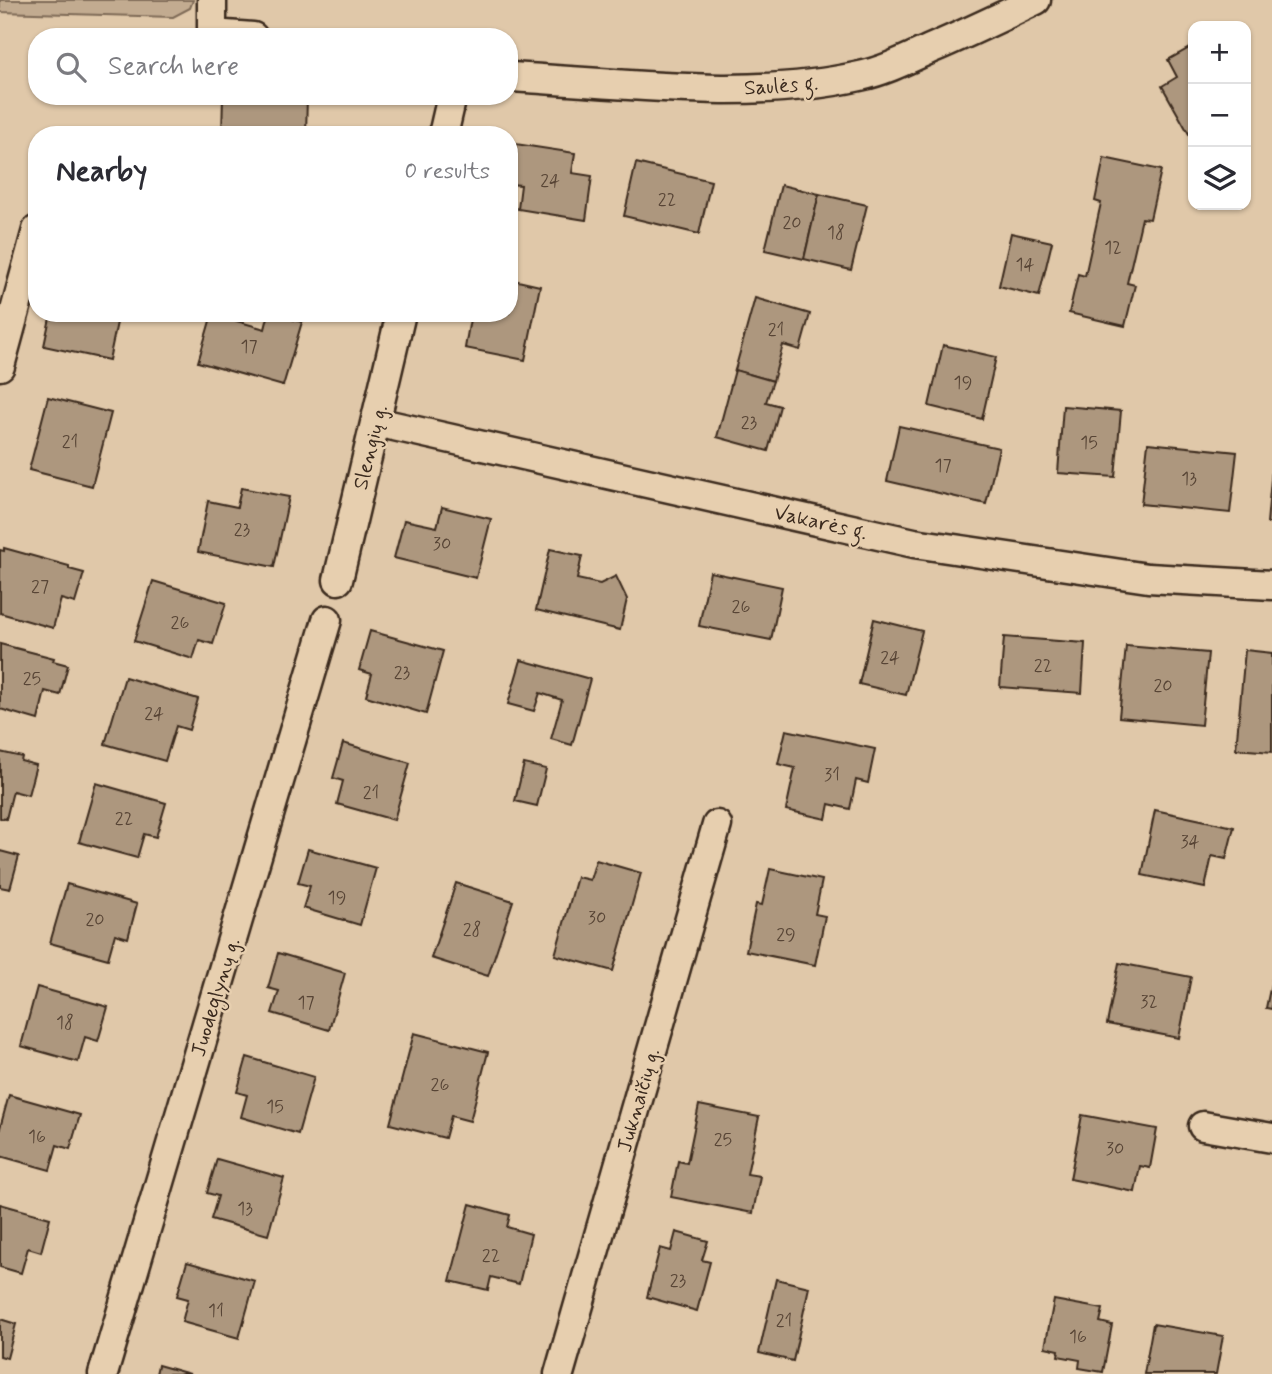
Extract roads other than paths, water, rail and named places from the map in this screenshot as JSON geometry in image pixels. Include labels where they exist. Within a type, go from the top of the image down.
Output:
[{"type":"street","points":[[212,0],[212,28]]},
{"type":"street","name":"Saulės g.","points":[[518,78],[716,89],[814,84],[862,76],[911,58],[1036,0]]},
{"type":"street","points":[[445,126],[450,105]]},
{"type":"street","points":[[0,366],[28,263]]},
{"type":"street","name":"Slengių g.","points":[[338,580],[399,322]]},
{"type":"street","name":"Vakarės g.","points":[[376,422],[914,543],[1148,578],[1272,585]]},
{"type":"street","name":"Juodeglynų g.","points":[[103,1374],[327,620]]},
{"type":"street","name":"Juknaičių g.","points":[[559,1374],[717,825]]},
{"type":"street","points":[[1203,1126],[1272,1138]]}]
